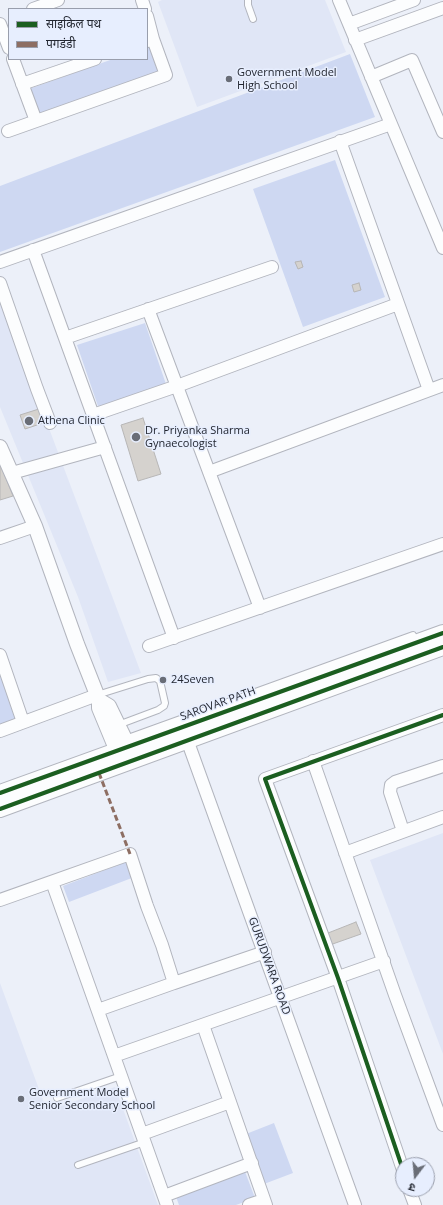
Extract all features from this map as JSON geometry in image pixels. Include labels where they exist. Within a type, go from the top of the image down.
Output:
[{"type":"main road","name":"SAROVAR PATH","points":[[185,734],[443,633]]},
{"type":"main road","name":"SAROVAR PATH","points":[[0,793],[185,734],[443,647]]},
{"type":"main road","name":"SAROVAR PATH","points":[[0,809],[125,752]]},
{"type":"street","points":[[36,8],[58,0]]},
{"type":"street","points":[[339,0],[443,248]]},
{"type":"street","points":[[349,24],[414,0]]},
{"type":"street","points":[[355,40],[443,8]]},
{"type":"street","points":[[0,22],[8,45]]},
{"type":"street","points":[[8,131],[166,75],[150,40],[148,24]]},
{"type":"street","points":[[13,60],[36,121]]},
{"type":"street","points":[[22,84],[92,60]]},
{"type":"street","points":[[371,77],[412,60],[443,132]]},
{"type":"street","points":[[0,262],[391,124]]},
{"type":"street","points":[[340,142],[429,390]]},
{"type":"street","points":[[33,250],[174,638]]},
{"type":"street","points":[[65,338],[272,267]]},
{"type":"street","points":[[0,283],[50,423]]},
{"type":"street","points":[[93,415],[177,386],[398,304]]},
{"type":"street","points":[[148,309],[260,608]]},
{"type":"street","points":[[209,472],[443,385]]},
{"type":"street","points":[[12,473],[105,448]]},
{"type":"street","points":[[1,451],[35,526],[98,698],[99,708],[125,752]]},
{"type":"street","points":[[0,538],[35,526]]},
{"type":"street","points":[[149,646],[443,544]]},
{"type":"street","points":[[0,656],[23,722]]},
{"type":"street","points":[[0,731],[98,698]]},
{"type":"street","points":[[98,698],[109,706],[118,724],[125,752]]},
{"type":"street","points":[[399,1157],[338,978],[265,779],[443,715]]},
{"type":"street","name":"GURUDWARA ROAD","points":[[185,734],[265,952],[355,1205]]},
{"type":"street","points":[[313,761],[443,1125]]},
{"type":"street","points":[[403,831],[390,792],[390,785],[443,766]]},
{"type":"street","points":[[346,853],[443,817]]},
{"type":"street","points":[[0,900],[130,854],[146,906],[162,945],[174,984]]},
{"type":"street","points":[[52,882],[165,1200],[252,1163]]},
{"type":"street","points":[[98,1010],[265,952]]},
{"type":"street","points":[[114,1056],[384,962]]},
{"type":"street","points":[[203,1025],[265,1202],[249,1205]]},
{"type":"street","points":[[143,1138],[230,1102]]},
{"type":"lane","points":[[248,0],[248,5],[253,19]]},
{"type":"lane","points":[[125,752],[421,632]]},
{"type":"lane","points":[[98,698],[148,679],[156,678],[160,681],[165,703],[164,706],[158,710],[118,724]]},
{"type":"lane","points":[[57,1098],[121,1076]]},
{"type":"lane","points":[[78,1165],[143,1138]]},
{"type":"shaded area","name":"Government Model High School","points":[[162,0],[325,0],[346,52],[197,107],[158,2]]},
{"type":"shaded area","points":[[148,46],[158,73],[38,115],[29,89],[110,60],[148,60]]},
{"type":"shaded area","points":[[350,54],[375,117],[0,252],[0,186]]},
{"type":"shaded area","points":[[335,160],[385,297],[303,327],[253,189]]},
{"type":"shaded area","points":[[0,298],[141,673],[108,682],[78,597],[0,407]]},
{"type":"shaded area","points":[[145,323],[168,390],[100,412],[77,345]]},
{"type":"shaded area","points":[[0,671],[17,719],[0,725]]},
{"type":"shaded area","points":[[443,833],[443,1054],[370,860]]},
{"type":"shaded area","points":[[131,860],[137,876],[69,902],[63,886]]},
{"type":"shaded area","name":"Government Model Senior Secondary School","points":[[0,983],[47,1111],[115,1087],[158,1205],[0,1205]]},
{"type":"shaded area","points":[[274,1123],[293,1173],[264,1184],[246,1134]]},
{"type":"shaded area","points":[[244,1169],[255,1198],[236,1205],[179,1205],[175,1194]]},
{"type":"building","points":[[301,261],[303,267],[298,269],[295,262]]},
{"type":"building","points":[[359,283],[361,290],[354,292],[352,285]]},
{"type":"building","points":[[42,408],[46,422],[25,429],[20,415]]},
{"type":"building","points":[[143,418],[161,474],[138,481],[121,425]]},
{"type":"building","points":[[0,463],[13,496],[0,500]]},
{"type":"building","points":[[356,922],[361,934],[327,946],[323,935]]},
{"type":"marked path","points":[[99,773],[130,854]]},
{"type":"cycle path","points":[[0,793],[443,633]]},
{"type":"cycle path","points":[[0,809],[443,647]]},
{"type":"cycle path","points":[[399,1157],[338,978],[265,779],[443,715]]},
{"type":"place","name":"Government Model High School","points":[[229,79]]},
{"type":"place","name":"Athena Clinic","points":[[29,421]]},
{"type":"place","name":"Dr. Priyanka Sharma Gynaecologist","points":[[136,437]]},
{"type":"place","name":"24Seven","points":[[163,680]]},
{"type":"place","name":"Government Model Senior Secondary School","points":[[21,1099]]}]
